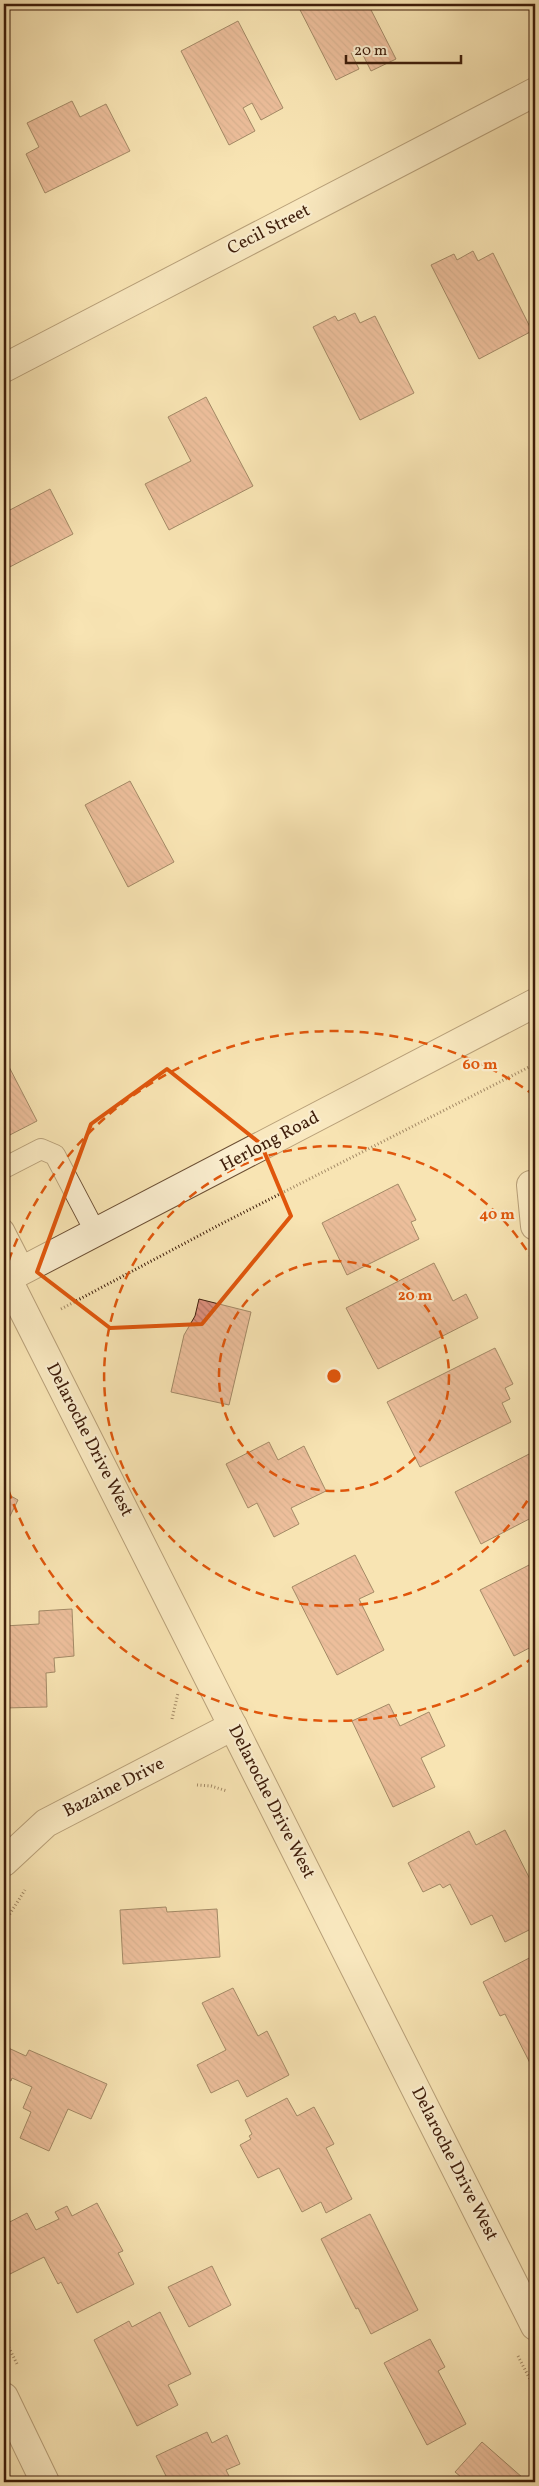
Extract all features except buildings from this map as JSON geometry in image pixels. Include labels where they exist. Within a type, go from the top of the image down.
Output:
[{"type":"street","name":"Cecil Street","points":[[4,368],[535,92]]},
{"type":"street","name":"Herlong Road","points":[[12,1276],[535,1003]]},
{"type":"street","points":[[531,1186],[535,1226]]},
{"type":"street","name":"Delaroche Drive West","points":[[12,1276],[233,1726],[535,2326]]},
{"type":"street","name":"Bazaine Drive","points":[[4,1862],[46,1823],[233,1726]]},
{"type":"street","points":[[4,2397],[45,2482]]},
{"type":"lane","points":[[4,1168],[41,1149],[55,1155],[96,1233]]},
{"type":"lane","points":[[4,1230],[12,1276]]},
{"type":"path","points":[[55,1312],[535,1064]]},
{"type":"path","points":[[170,1725],[178,1690]]},
{"type":"path","points":[[192,1786],[211,1786]]},
{"type":"path","points":[[4,1923],[32,1884]]},
{"type":"highlighted area","points":[[167,1069],[261,1144],[291,1216],[202,1324],[110,1328],[37,1272],[91,1124]]}]
